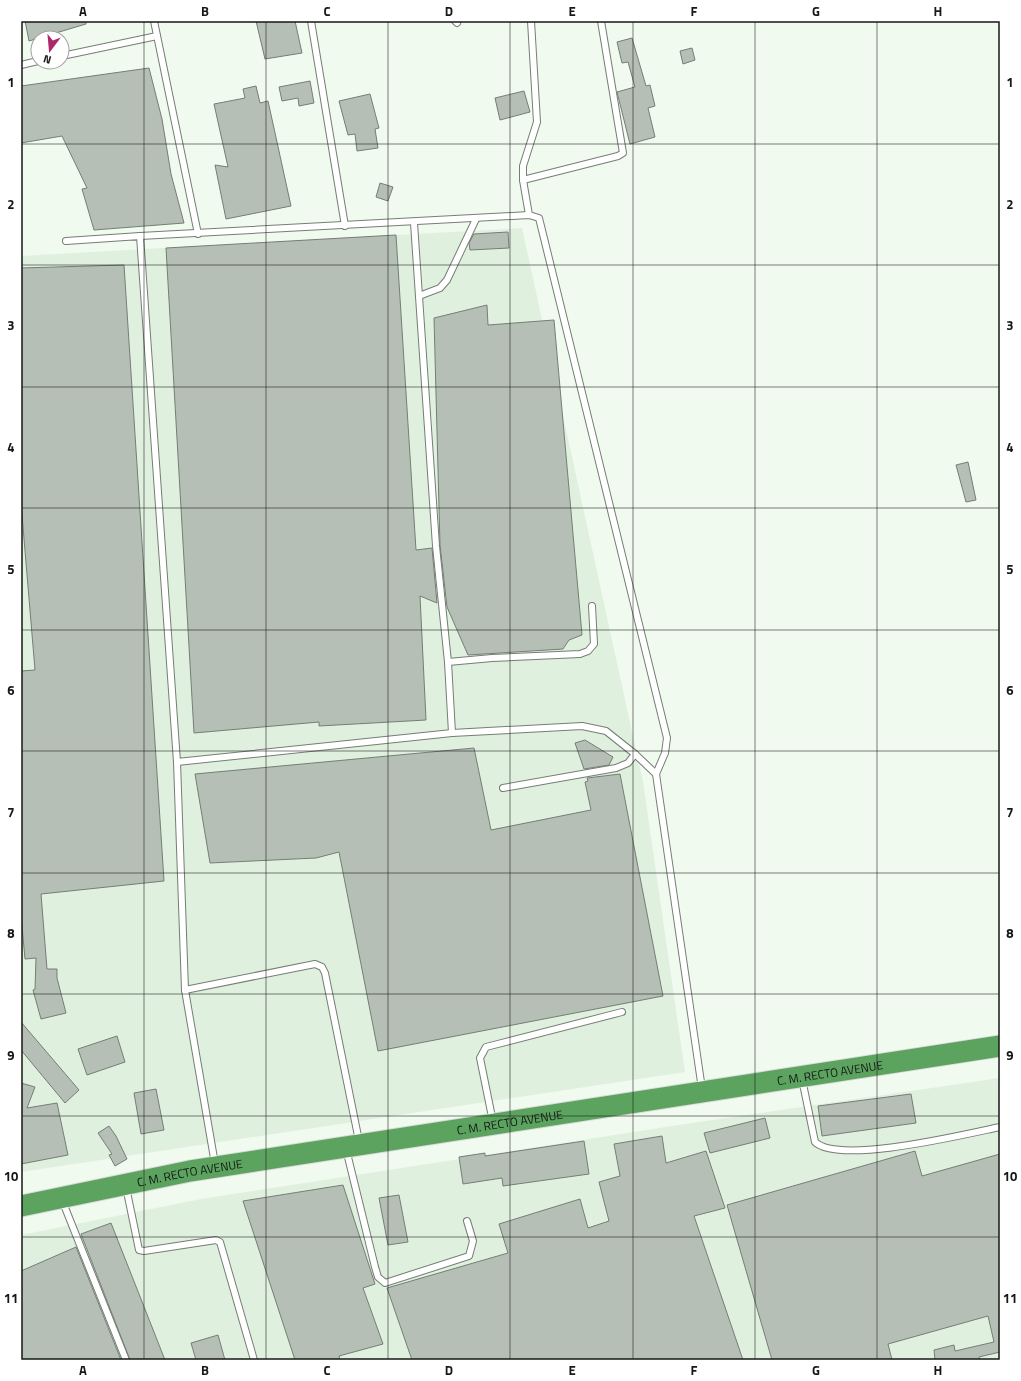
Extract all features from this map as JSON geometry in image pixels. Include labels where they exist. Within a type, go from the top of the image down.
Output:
[{"type":"highway","name":"C. M. RECTO AVENUE","points":[[21,1206],[125,1184],[215,1168],[1000,1046]]},
{"type":"lane","points":[[154,21],[198,234]]},
{"type":"lane","points":[[311,21],[345,226]]},
{"type":"lane","points":[[529,215],[523,180],[523,166],[537,122],[531,21]]},
{"type":"lane","points":[[523,180],[618,156],[623,152],[601,21]]},
{"type":"lane","points":[[70,54],[157,36]]},
{"type":"lane","points":[[66,241],[414,223],[529,215],[536,216],[541,220],[667,738],[665,753],[656,774],[703,1091]]},
{"type":"lane","points":[[419,296],[440,288],[447,280],[476,219]]},
{"type":"lane","points":[[414,223],[438,572],[448,662],[452,733]]},
{"type":"lane","points":[[140,236],[177,762],[185,990],[215,1168]]},
{"type":"lane","points":[[448,662],[580,654],[588,651],[594,644],[592,606]]},
{"type":"lane","points":[[177,762],[452,733],[590,726],[606,731],[635,754],[656,774]]},
{"type":"lane","points":[[503,788],[616,768],[628,763],[635,754]]},
{"type":"lane","points":[[185,990],[315,964],[322,967],[325,973],[353,1146],[378,1278],[385,1283],[469,1256],[473,1241],[467,1220]]},
{"type":"lane","points":[[494,1124],[480,1058],[486,1047],[622,1012]]},
{"type":"lane","points":[[801,1077],[815,1142],[820,1147],[833,1150],[899,1148],[1000,1127]]},
{"type":"lane","points":[[125,1184],[139,1250],[144,1251],[216,1240],[220,1242],[254,1360]]},
{"type":"lane","points":[[61,1197],[126,1360]]},
{"type":"shaded area","points":[[522,228],[643,782],[685,1072],[21,1172],[21,256]]},
{"type":"shaded area","points":[[1000,1078],[1000,1360],[21,1360],[21,1235],[201,1199],[692,1123]]},
{"type":"building","points":[[25,21],[86,21],[86,24],[66,30],[30,30],[29,41]]},
{"type":"building","points":[[256,21],[295,21],[302,53],[265,59]]},
{"type":"building","points":[[632,38],[646,86],[650,85],[655,106],[648,108],[655,137],[630,144],[617,92],[635,87],[628,62],[622,63],[617,42]]},
{"type":"building","points":[[692,48],[695,60],[683,64],[680,51]]},
{"type":"building","points":[[149,68],[162,119],[171,174],[184,223],[94,230],[82,189],[87,188],[62,136],[21,143],[21,86]]},
{"type":"building","points":[[310,81],[314,103],[299,106],[298,98],[282,101],[279,87]]},
{"type":"building","points":[[256,86],[260,103],[268,101],[291,206],[226,219],[215,165],[228,167],[214,104],[245,98],[243,89]]},
{"type":"building","points":[[524,91],[530,112],[500,120],[495,98]]},
{"type":"building","points":[[370,94],[379,128],[375,129],[378,148],[357,151],[355,134],[348,135],[339,101]]},
{"type":"building","points":[[380,183],[393,187],[388,201],[376,197]]},
{"type":"building","points":[[508,232],[509,248],[470,250],[469,243],[474,234]]},
{"type":"building","points":[[396,235],[416,550],[432,548],[437,603],[420,596],[426,720],[319,726],[319,722],[194,733],[166,248]]},
{"type":"building","points":[[124,265],[164,881],[41,894],[47,969],[57,969],[57,978],[66,1013],[41,1019],[33,990],[35,989],[36,958],[25,959],[21,915],[21,671],[35,670],[21,503],[21,268]]},
{"type":"building","points":[[487,305],[488,325],[554,320],[582,635],[569,640],[563,649],[468,655],[447,607],[440,545],[434,318]]},
{"type":"building","points":[[968,462],[976,500],[966,502],[956,465]]},
{"type":"building","points":[[585,740],[613,757],[609,765],[584,769],[575,743]]},
{"type":"building","points":[[474,748],[491,830],[591,810],[585,782],[588,781],[587,778],[620,774],[663,996],[378,1051],[339,852],[316,858],[210,863],[195,774]]},
{"type":"building","points":[[21,1022],[79,1090],[65,1103],[21,1050]]},
{"type":"building","points":[[117,1036],[125,1062],[87,1075],[78,1049]]},
{"type":"building","points":[[21,1083],[35,1087],[27,1108],[57,1103],[68,1155],[21,1164]]},
{"type":"building","points":[[156,1089],[164,1130],[141,1134],[134,1093]]},
{"type":"building","points":[[911,1094],[916,1123],[822,1136],[818,1106]]},
{"type":"building","points":[[765,1118],[770,1138],[710,1153],[704,1133]]},
{"type":"building","points":[[109,1126],[116,1136],[127,1159],[115,1166],[109,1155],[112,1154],[98,1133]]},
{"type":"building","points":[[662,1136],[666,1163],[706,1151],[725,1208],[694,1216],[743,1360],[412,1360],[387,1288],[508,1253],[499,1224],[580,1199],[588,1228],[609,1221],[599,1182],[620,1176],[614,1144]]},
{"type":"building","points":[[584,1141],[589,1174],[503,1186],[502,1178],[463,1184],[459,1157],[485,1153],[485,1156]]},
{"type":"building","points":[[915,1151],[922,1176],[1000,1154],[1000,1352],[979,1357],[980,1360],[935,1360],[934,1350],[954,1345],[955,1351],[994,1342],[988,1316],[888,1344],[892,1360],[772,1360],[727,1205]]},
{"type":"building","points":[[343,1185],[375,1284],[363,1288],[383,1344],[339,1356],[340,1360],[295,1360],[243,1201]]},
{"type":"building","points":[[399,1195],[408,1242],[388,1245],[379,1198]]},
{"type":"building","points":[[111,1223],[165,1360],[130,1360],[81,1234]]},
{"type":"building","points":[[76,1247],[121,1360],[21,1360],[21,1271]]},
{"type":"building","points":[[218,1335],[225,1360],[196,1360],[191,1343]]}]
